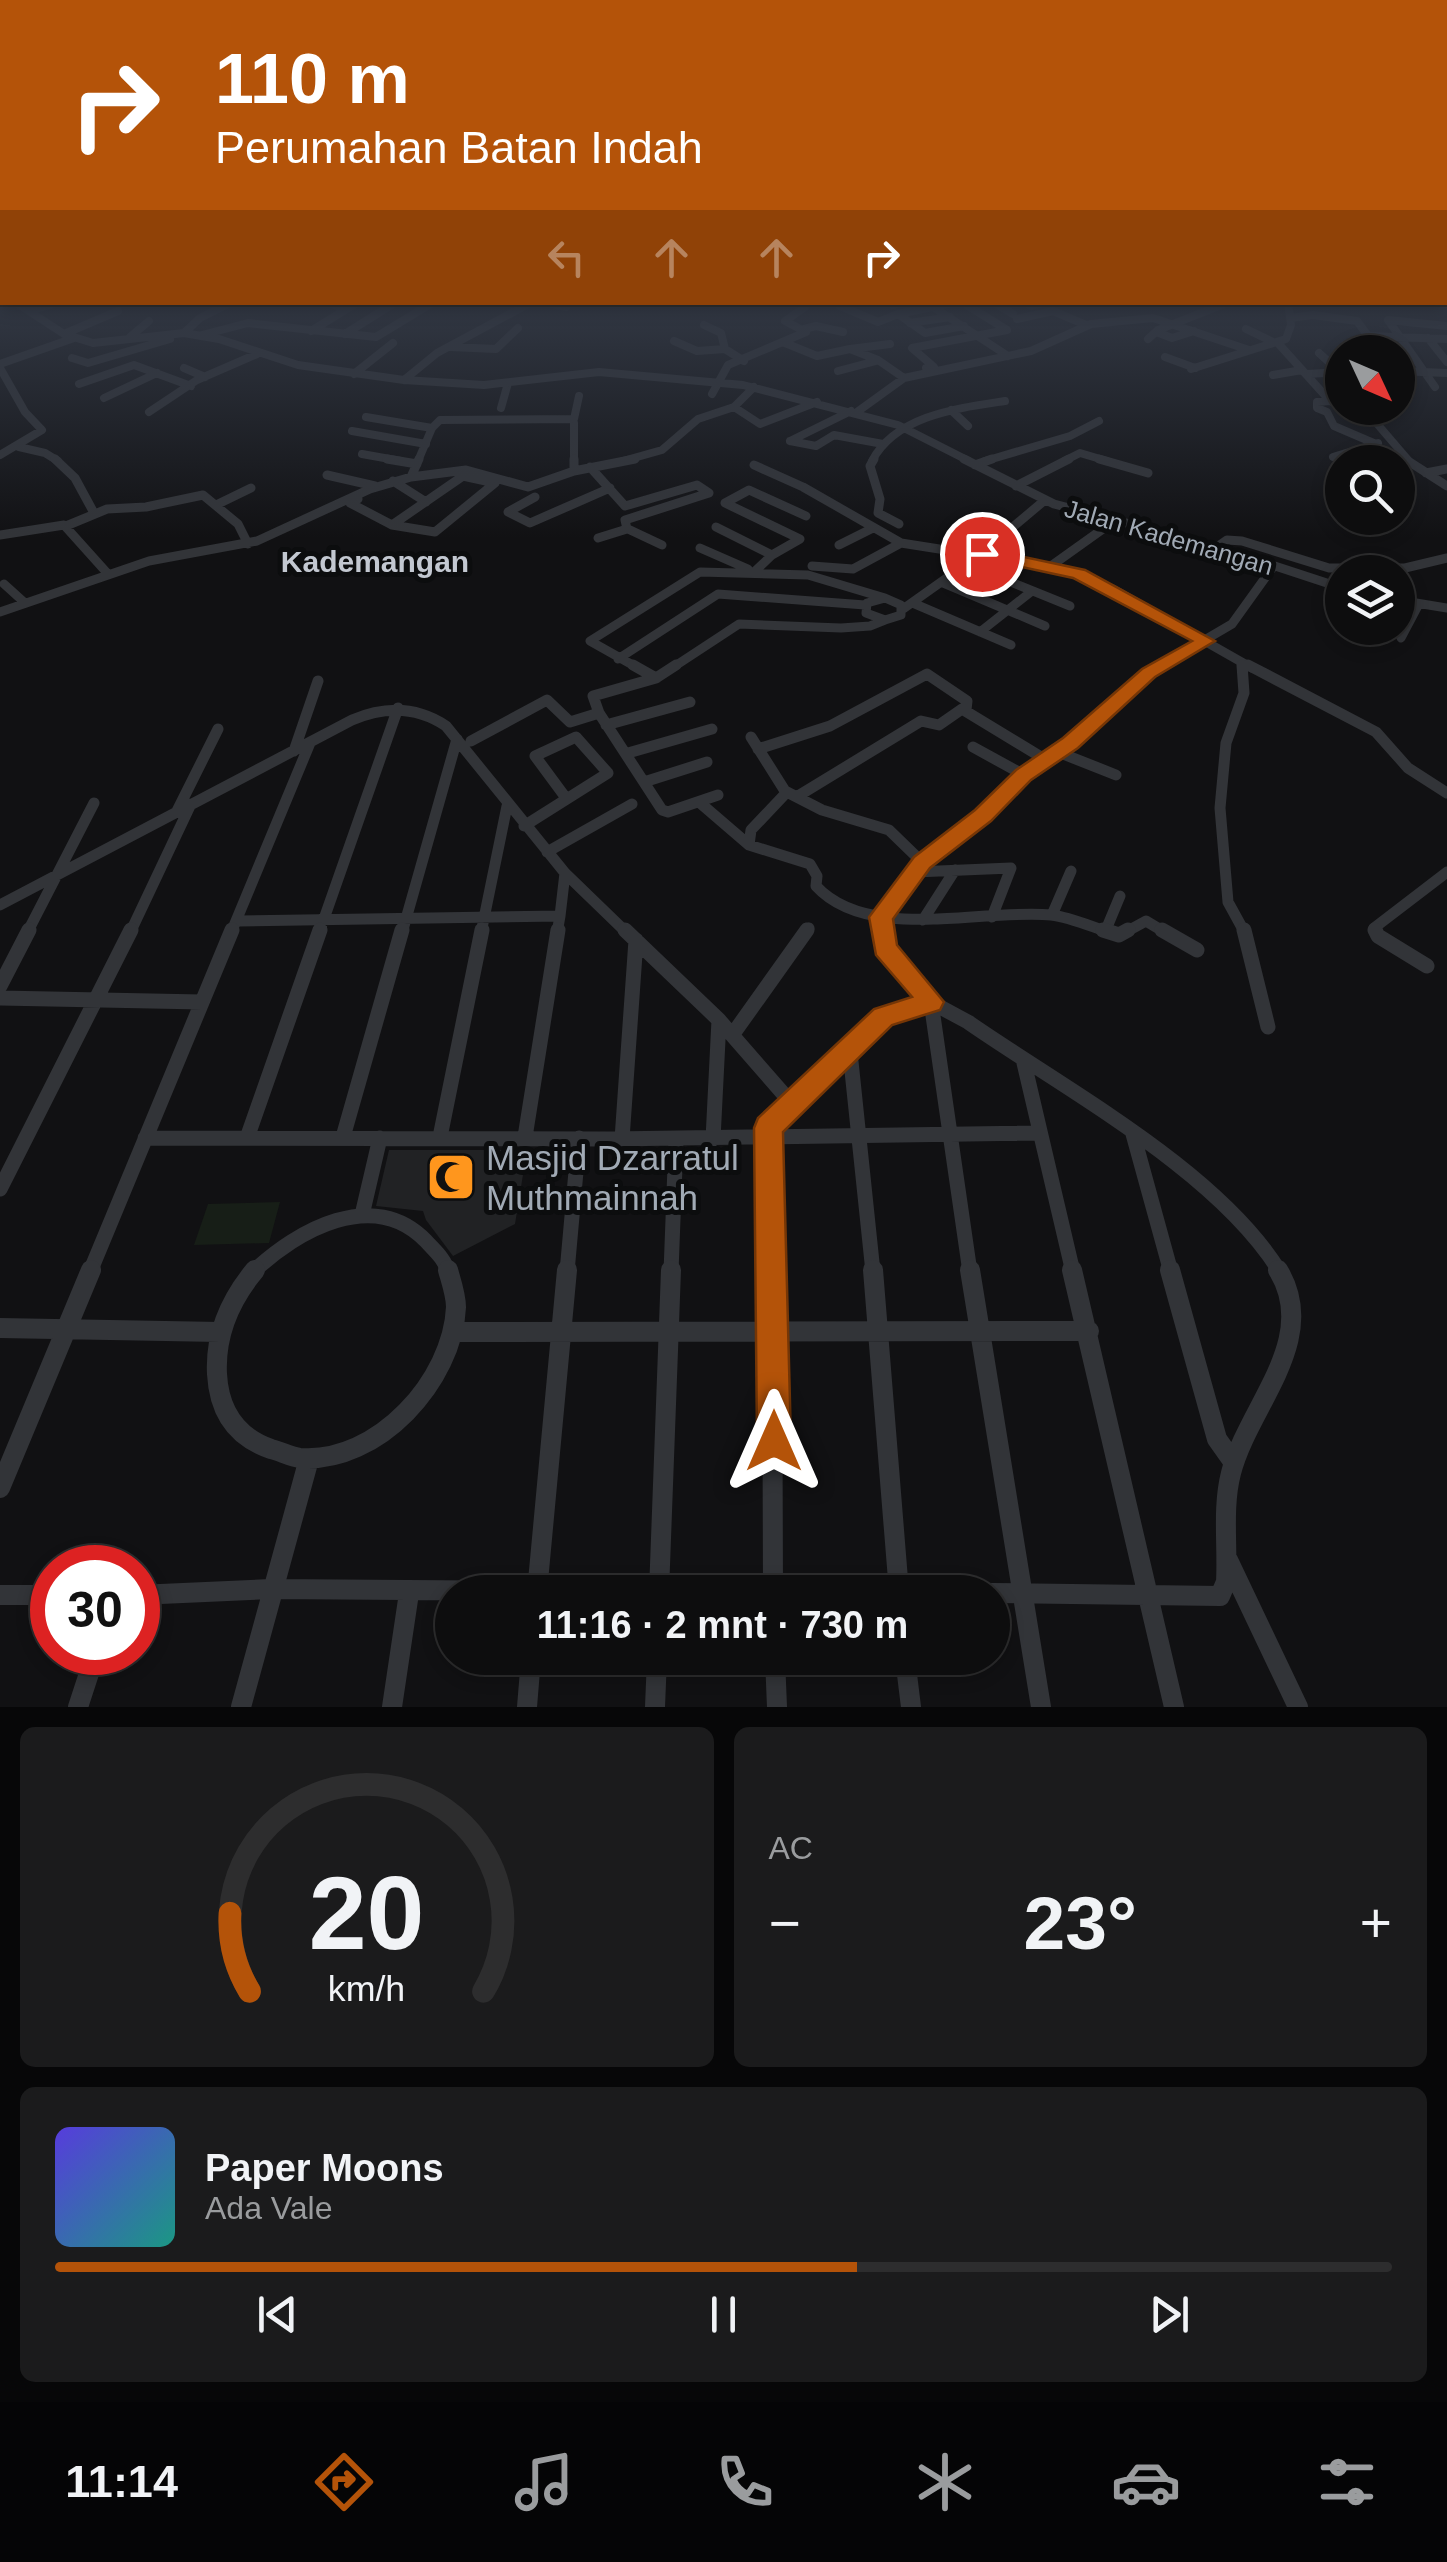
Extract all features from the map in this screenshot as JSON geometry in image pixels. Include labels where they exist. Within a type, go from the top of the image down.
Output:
[{"type":"street","points":[[0,456],[42,430],[25,412],[7,379]]},
{"type":"street","points":[[79,384],[94,379]]},
{"type":"street","points":[[104,398],[145,379]]},
{"type":"street","points":[[171,379],[190,386]]},
{"type":"street","points":[[149,412],[202,379]]},
{"type":"street","name":"Jalan Kademangan","points":[[393,379],[469,386],[544,379]]},
{"type":"street","name":"Jalan Kademangan","points":[[689,379],[754,387],[855,411],[908,429],[1045,500],[1217,547],[1325,583]]},
{"type":"street","points":[[883,444],[834,435],[816,446],[790,440],[855,411],[902,379]]},
{"type":"street","points":[[1429,379],[1435,387]]},
{"type":"street","points":[[712,394],[721,381]]},
{"type":"street","points":[[500,408],[508,383]]},
{"type":"street","points":[[0,612],[126,568],[248,544],[377,486],[411,477],[466,470],[528,486],[574,471],[657,453],[698,418],[734,406],[754,387]]},
{"type":"street","points":[[411,477],[432,428],[448,418],[574,419],[579,396]]},
{"type":"street","points":[[899,524],[878,513],[880,499],[870,466],[883,444],[921,419],[1005,400]]},
{"type":"street","points":[[734,406],[760,424],[817,402]]},
{"type":"street","points":[[951,410],[968,426]]},
{"type":"street","points":[[366,416],[432,428]]},
{"type":"street","points":[[975,465],[1026,446],[1076,436],[1099,421]]},
{"type":"street","points":[[574,423],[574,471]]},
{"type":"street","points":[[1334,425],[1376,444]]},
{"type":"street","points":[[1376,425],[1404,458],[1447,486]]},
{"type":"street","points":[[352,431],[426,444]]},
{"type":"street","points":[[1373,445],[1390,442]]},
{"type":"street","points":[[1026,446],[1053,451]]},
{"type":"street","points":[[19,447],[34,447],[66,467],[84,488],[94,513]]},
{"type":"street","points":[[1016,486],[1080,453],[1148,473]]},
{"type":"street","points":[[362,454],[417,464]]},
{"type":"street","points":[[754,465],[803,487],[902,544],[1051,566],[1113,589],[1242,663],[1376,732],[1408,768],[1447,793]]},
{"type":"street","points":[[590,467],[625,506],[697,485],[709,493],[625,520],[628,529]]},
{"type":"street","points":[[1426,473],[1447,469]]},
{"type":"street","points":[[327,475],[377,486]]},
{"type":"street","points":[[392,525],[464,475],[494,482],[435,532],[392,525],[350,503],[395,482]]},
{"type":"street","points":[[395,482],[426,502]]},
{"type":"street","points":[[216,504],[251,488]]},
{"type":"street","points":[[535,497],[508,512],[529,524],[610,488]]},
{"type":"street","points":[[754,572],[800,540],[724,502],[749,490],[806,516]]},
{"type":"street","points":[[0,536],[66,526],[94,513],[201,495],[238,524],[248,544]]},
{"type":"street","points":[[718,795],[665,812],[606,725],[594,695],[656,678],[739,624],[825,628],[870,626],[898,617],[982,554],[1045,500]]},
{"type":"street","points":[[1051,566],[1114,521]]},
{"type":"street","points":[[66,526],[108,574]]},
{"type":"street","points":[[716,527],[772,556]]},
{"type":"street","points":[[840,545],[873,528]]},
{"type":"street","points":[[598,538],[628,529],[662,545]]},
{"type":"street","points":[[1217,547],[1227,540],[1242,541],[1329,568],[1405,568],[1447,558]]},
{"type":"street","points":[[812,566],[853,569],[902,544]]},
{"type":"street","points":[[700,548],[754,572]]},
{"type":"street","points":[[966,564],[1070,606]]},
{"type":"street","points":[[1010,1592],[1220,1596],[1228,1560],[1234,1464],[1273,1386],[1293,1319],[1292,1290],[1257,1238],[1215,1196],[1133,1134],[931,1002],[885,948],[881,924],[918,867],[1148,673],[1232,624],[1273,567]]},
{"type":"street","points":[[126,568],[141,581]]},
{"type":"street","points":[[656,678],[590,640],[697,573],[817,576],[896,601],[903,610]]},
{"type":"street","points":[[941,582],[1045,626]]},
{"type":"street","points":[[4,584],[25,603]]},
{"type":"street","points":[[980,632],[1032,590]]},
{"type":"street","points":[[618,659],[718,594],[865,605],[885,598]]},
{"type":"street","points":[[1415,603],[1447,608]]},
{"type":"street","points":[[915,604],[1011,645]]},
{"type":"street","points":[[1415,612],[1419,604]]},
{"type":"street","points":[[865,605],[869,615],[885,620]]},
{"type":"street","points":[[1242,663],[1244,694],[1226,743],[1220,808],[1222,867],[1228,902],[1249,940],[1268,1027]]},
{"type":"street","points":[[966,710],[967,702],[928,674],[830,726],[754,743],[793,794],[822,810],[889,830],[918,867],[1011,868],[992,917]]},
{"type":"street","points":[[294,751],[318,680]]},
{"type":"street","points":[[344,1137],[404,920],[464,740],[548,700],[570,722],[599,713]]},
{"type":"street","points":[[606,725],[690,702]]},
{"type":"street","points":[[247,1138],[398,708]]},
{"type":"street","points":[[0,905],[371,710],[398,708],[440,721],[464,740],[507,806],[565,872],[733,1034],[794,1106]]},
{"type":"street","points":[[966,710],[1046,760]]},
{"type":"street","points":[[749,845],[751,830],[793,794],[921,721],[939,725],[966,710]]},
{"type":"street","points":[[0,1189],[98,998],[218,729]]},
{"type":"street","points":[[628,753],[712,729]]},
{"type":"street","points":[[524,826],[608,772],[576,737],[536,756],[566,798]]},
{"type":"street","points":[[0,1488],[310,742]]},
{"type":"street","points":[[973,747],[1024,775]]},
{"type":"street","points":[[1058,752],[1116,775]]},
{"type":"street","points":[[644,782],[708,762]]},
{"type":"street","points":[[0,986],[94,802]]},
{"type":"street","points":[[699,802],[749,845],[803,859],[816,869],[816,886],[826,897],[881,924],[1052,915],[1119,936],[1146,920],[1197,950]]},
{"type":"street","points":[[547,852],[632,804]]},
{"type":"street","points":[[440,1137],[507,806]]},
{"type":"street","points":[[922,920],[954,870]]},
{"type":"street","points":[[1052,915],[1071,870]]},
{"type":"street","points":[[525,1137],[565,872]]},
{"type":"street","points":[[1427,966],[1378,936],[1374,928],[1447,872]]},
{"type":"street","points":[[1104,932],[1120,896]]},
{"type":"street","points":[[238,921],[560,916]]},
{"type":"street","points":[[733,1034],[809,928]]},
{"type":"street","points":[[622,1139],[636,940]]},
{"type":"street","points":[[0,998],[202,1002]]},
{"type":"street","points":[[773,1575],[774,1333],[769,1132],[890,1012],[931,1002]]},
{"type":"street","points":[[931,1002],[978,1332],[1041,1707]]},
{"type":"street","points":[[713,1138],[719,1020]]},
{"type":"street","points":[[850,1052],[879,1330],[898,1575]]},
{"type":"street","points":[[1024,1062],[1174,1707]]},
{"type":"street","points":[[144,1138],[676,1140],[769,1132],[952,1138],[1039,1133]]},
{"type":"street","points":[[1133,1134],[1217,1439],[1234,1464]]},
{"type":"street","points":[[362,1215],[380,1138]]},
{"type":"street","points":[[540,1575],[578,1138]]},
{"type":"street","points":[[660,1575],[676,1140]]},
{"type":"street","points":[[362,1215],[410,1226],[432,1243],[448,1268],[456,1298],[453,1332],[440,1369],[417,1404],[385,1432],[348,1452],[309,1459],[271,1454],[241,1435],[221,1406],[214,1370],[220,1332],[234,1297],[258,1266],[286,1242],[318,1225],[362,1215]]},
{"type":"street","points":[[0,1328],[220,1332]]},
{"type":"street","points":[[453,1332],[1089,1331]]},
{"type":"street","points":[[241,1707],[309,1459]]},
{"type":"street","points":[[1228,1560],[1298,1707]]},
{"type":"street","points":[[160,1593],[271,1589],[435,1593]]},
{"type":"street","points":[[392,1707],[410,1593]]},
{"type":"street","points":[[0,1595],[30,1595]]},
{"type":"street","points":[[78,1707],[88,1675]]},
{"type":"street","points":[[527,1707],[530,1675]]},
{"type":"street","points":[[656,1707],[657,1675]]},
{"type":"street","points":[[775,1675],[776,1707]]},
{"type":"street","points":[[908,1675],[911,1707]]},
{"type":"shaded area","points":[[280,1202],[269,1243],[194,1245],[208,1204]]},
{"type":"building","name":"Masjid Dzarratul Muthmainnah","points":[[389,1150],[527,1150],[515,1224],[453,1256],[423,1211],[376,1206]]},
{"type":"place","name":"Masjid Dzarratul Muthmainnah","points":[[451,1177]]},
{"type":"district","name":"Kademangan","points":[[375,561]]},
{"type":"route","points":[[774,1441],[768,1128],[883,1016],[931,1002],[918,982],[885,948],[881,917],[922,862],[983,816],[1024,775],[1070,743],[1148,673],[1206,641],[1078,574],[982,554]]}]
